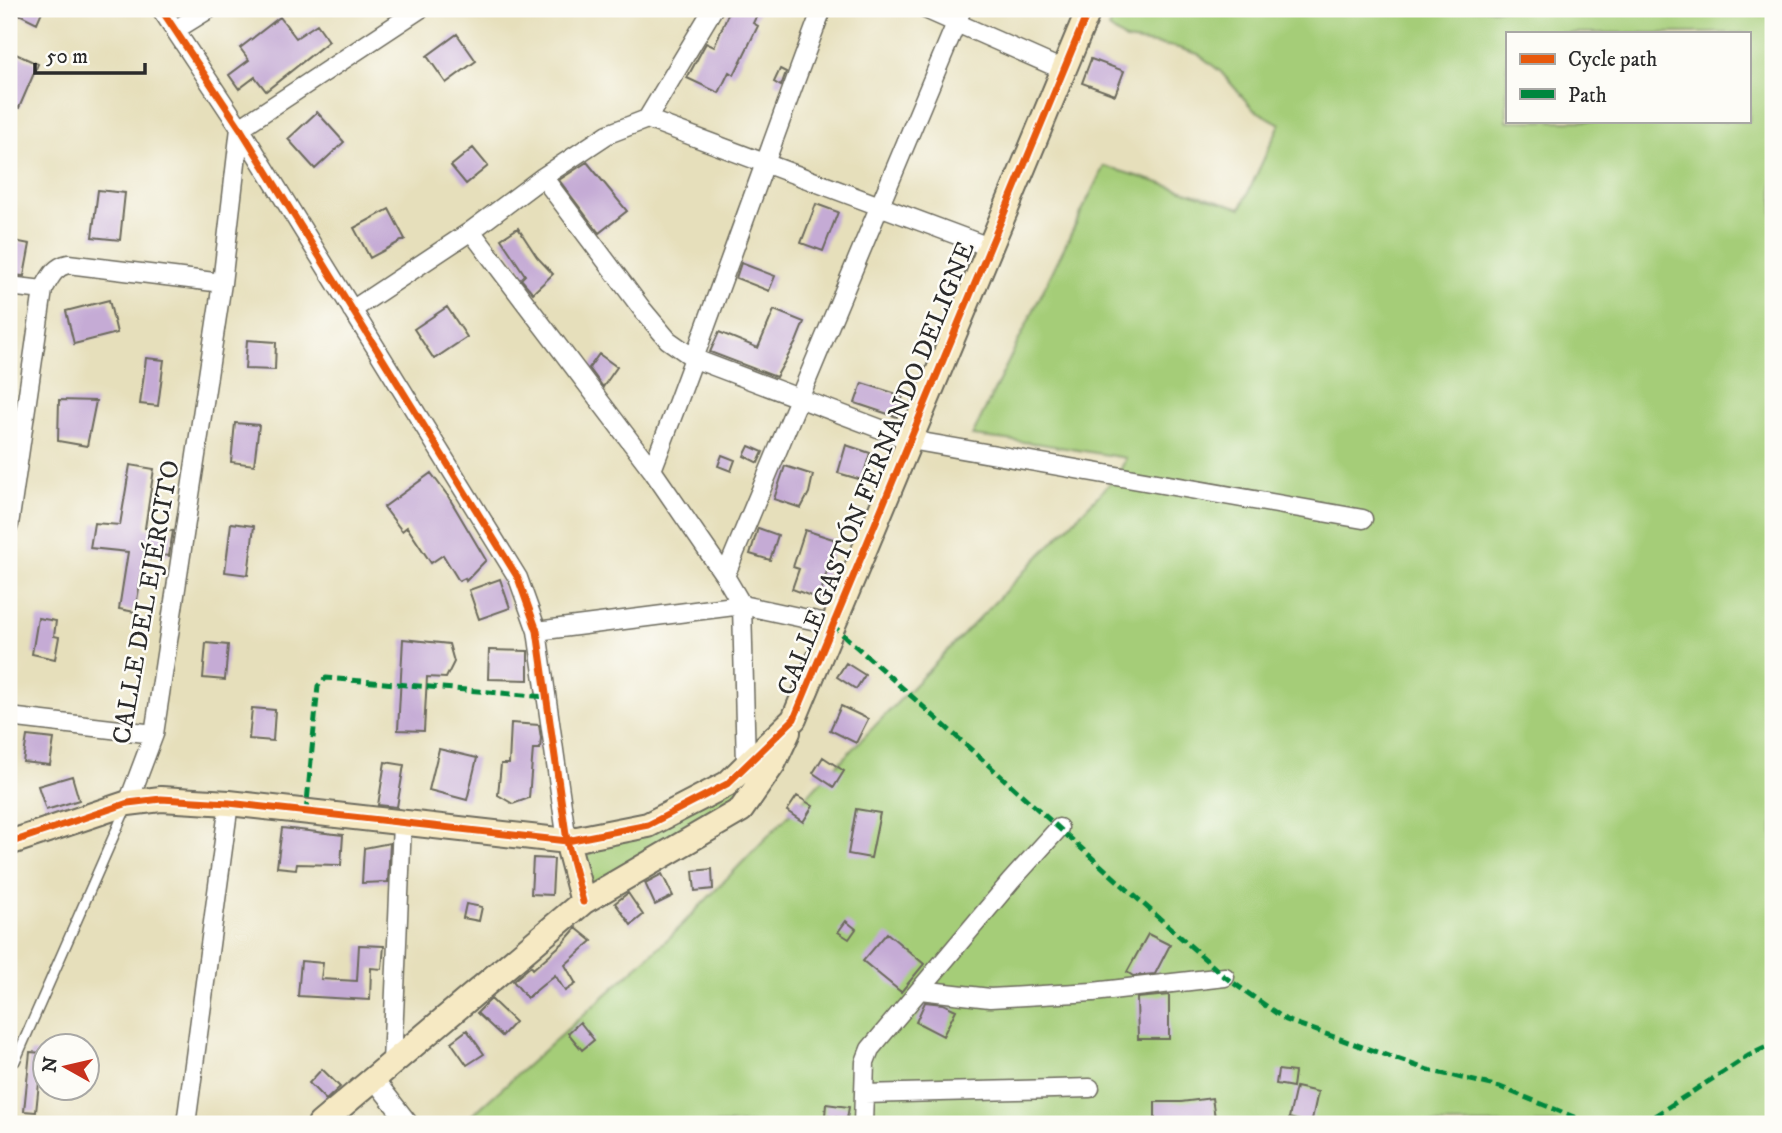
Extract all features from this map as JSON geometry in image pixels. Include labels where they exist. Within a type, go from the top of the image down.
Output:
[{"type":"street","points":[[161,9],[240,128],[518,578],[537,631],[567,841],[583,902]]},
{"type":"street","points":[[175,30],[209,9]]},
{"type":"street","points":[[240,128],[420,9]]},
{"type":"street","points":[[352,310],[471,231],[543,177],[608,134],[647,119],[713,9]]},
{"type":"street","points":[[652,470],[822,9]]},
{"type":"street","points":[[925,9],[959,16],[1063,70]]},
{"type":"street","name":"CALLE GASTÓN FERNANDO DELIGNE","points":[[9,843],[128,803],[161,799],[229,803],[567,841],[648,825],[727,784],[794,719],[831,624],[1089,9]]},
{"type":"street","points":[[725,576],[959,16]]},
{"type":"street","points":[[647,119],[989,247]]},
{"type":"street","name":"CALLE DEL EJÉRCITO","points":[[128,803],[154,734],[222,283],[240,128]]},
{"type":"street","points":[[543,177],[642,309],[668,340],[695,359],[910,440],[1363,519]]},
{"type":"street","points":[[471,231],[652,470],[742,605],[746,765]]},
{"type":"street","points":[[9,525],[44,290],[54,272],[60,266],[68,264],[222,283]]},
{"type":"street","points":[[9,286],[44,290]]},
{"type":"street","points":[[537,631],[742,605],[831,624]]},
{"type":"street","points":[[9,717],[154,734]]},
{"type":"street","points":[[320,1124],[583,902],[741,810],[773,764],[794,719]]},
{"type":"street","points":[[187,1124],[229,803]]},
{"type":"street","points":[[402,824],[383,1071],[409,1124]]},
{"type":"street","points":[[863,1124],[865,1062],[870,1049],[1059,828]]},
{"type":"street","points":[[920,990],[990,998],[1093,992],[1225,977]]},
{"type":"street","points":[[864,1094],[1090,1088]]},
{"type":"lane","name":"CALLE DEL EJÉRCITO","points":[[15,1061],[128,803]]},
{"type":"green space","points":[[1117,9],[1773,9],[1773,1124],[462,1124],[671,936],[1118,475],[1126,458],[972,436],[1104,166],[1241,208],[1280,124],[1253,109],[1221,72],[1198,54],[1175,47],[1126,40],[1109,28]]},
{"type":"green space","points":[[767,763],[732,804],[586,889],[578,855],[627,838]]},
{"type":"building","points":[[9,9],[43,9],[37,23]]},
{"type":"building","points":[[730,9],[760,9],[753,23],[758,26],[734,75],[729,72],[719,93],[687,78],[706,43],[714,47]]},
{"type":"building","points":[[280,17],[296,38],[317,24],[329,41],[266,91],[255,77],[239,89],[229,75],[249,60],[240,48]]},
{"type":"building","points":[[457,34],[476,61],[446,83],[427,56]]},
{"type":"building","points":[[9,51],[38,64],[19,108],[9,104]]},
{"type":"building","points":[[1091,59],[1124,71],[1115,95],[1082,83]]},
{"type":"building","points":[[780,69],[786,72],[781,86],[774,82]]},
{"type":"building","points":[[317,112],[344,142],[315,169],[288,139]]},
{"type":"building","points":[[473,148],[488,166],[466,184],[451,166]]},
{"type":"building","points":[[587,162],[627,211],[599,233],[559,180]]},
{"type":"building","points":[[98,190],[125,193],[120,240],[92,237]]},
{"type":"building","points":[[816,204],[838,212],[823,251],[801,243]]},
{"type":"building","points":[[389,209],[405,239],[370,258],[354,228]]},
{"type":"building","points":[[518,228],[537,257],[553,274],[533,293],[521,279],[525,275],[501,239]]},
{"type":"building","points":[[9,240],[30,244],[24,276],[9,275]]},
{"type":"building","points":[[741,263],[775,276],[769,291],[736,278]]},
{"type":"building","points":[[109,300],[117,333],[74,344],[66,311]]},
{"type":"building","points":[[447,307],[467,337],[434,359],[414,329]]},
{"type":"building","points":[[774,310],[804,322],[776,377],[710,352],[719,332],[758,348]]},
{"type":"building","points":[[247,340],[276,342],[275,370],[245,369]]},
{"type":"building","points":[[599,354],[617,367],[603,387],[589,368]]},
{"type":"building","points":[[146,358],[164,360],[158,406],[140,404]]},
{"type":"building","points":[[862,383],[903,396],[897,417],[855,403]]},
{"type":"building","points":[[59,400],[96,401],[87,446],[58,441]]},
{"type":"building","points":[[235,423],[259,425],[254,465],[231,462]]},
{"type":"building","points":[[846,445],[870,453],[862,480],[838,473]]},
{"type":"building","points":[[749,446],[763,452],[758,463],[744,456]]},
{"type":"building","points":[[722,455],[735,460],[731,471],[718,466]]},
{"type":"building","points":[[130,465],[154,469],[145,528],[173,531],[169,556],[145,553],[135,612],[119,609],[128,552],[90,548],[94,523],[120,525]]},
{"type":"building","points":[[785,466],[813,475],[809,493],[801,508],[774,499]]},
{"type":"building","points":[[431,473],[486,560],[466,581],[465,578],[459,581],[443,555],[431,563],[407,527],[402,531],[384,507]]},
{"type":"building","points":[[231,523],[254,526],[248,575],[225,572]]},
{"type":"building","points":[[758,528],[778,535],[770,560],[750,554]]},
{"type":"building","points":[[805,530],[836,540],[819,599],[792,589],[799,569],[793,567]]},
{"type":"building","points":[[500,579],[510,608],[479,619],[469,590]]},
{"type":"building","points":[[38,618],[56,621],[54,636],[59,637],[55,659],[32,654]]},
{"type":"building","points":[[403,639],[449,644],[454,662],[446,678],[427,677],[424,731],[398,730]]},
{"type":"building","points":[[206,643],[228,645],[225,680],[203,678]]},
{"type":"building","points":[[489,650],[528,651],[528,680],[488,679]]},
{"type":"building","points":[[846,663],[865,675],[856,689],[837,677]]},
{"type":"building","points":[[841,706],[868,719],[856,743],[830,730]]},
{"type":"building","points":[[252,708],[275,710],[273,741],[249,739]]},
{"type":"building","points":[[511,723],[539,725],[541,738],[540,749],[533,749],[529,798],[513,804],[498,795],[501,764],[509,764]]},
{"type":"building","points":[[27,736],[54,739],[50,765],[23,762]]},
{"type":"building","points":[[439,749],[477,758],[467,800],[429,790]]},
{"type":"building","points":[[823,757],[844,771],[834,787],[813,773]]},
{"type":"building","points":[[385,762],[404,765],[397,807],[378,805]]},
{"type":"building","points":[[72,776],[79,800],[46,810],[38,786]]},
{"type":"building","points":[[797,796],[813,806],[803,822],[787,811]]},
{"type":"building","points":[[856,809],[880,813],[871,858],[848,854]]},
{"type":"building","points":[[282,828],[343,835],[341,865],[297,864],[296,869],[277,867]]},
{"type":"building","points":[[390,843],[388,882],[362,883],[364,848]]},
{"type":"building","points":[[533,858],[554,859],[552,895],[531,894]]},
{"type":"building","points":[[712,869],[713,889],[695,891],[693,871]]},
{"type":"building","points":[[662,874],[673,896],[655,905],[645,883]]},
{"type":"building","points":[[628,893],[643,915],[631,925],[615,903]]},
{"type":"building","points":[[466,904],[482,907],[479,921],[463,918]]},
{"type":"building","points":[[846,921],[856,929],[849,939],[838,932]]},
{"type":"building","points":[[576,928],[592,941],[565,965],[576,984],[565,991],[555,975],[527,998],[513,981],[531,966],[533,969]]},
{"type":"building","points":[[887,933],[924,964],[901,992],[863,961]]},
{"type":"building","points":[[1148,934],[1170,945],[1155,974],[1133,976],[1127,972]]},
{"type":"building","points":[[359,945],[384,946],[382,969],[371,968],[370,1000],[298,996],[301,961],[323,963],[321,979],[357,981]]},
{"type":"building","points":[[1169,995],[1169,1039],[1138,1039],[1137,998]]},
{"type":"building","points":[[491,999],[515,1022],[502,1036],[477,1013]]},
{"type":"building","points":[[925,1002],[943,1004],[956,1010],[943,1036],[916,1022]]},
{"type":"building","points":[[580,1022],[594,1040],[582,1050],[568,1033]]},
{"type":"building","points":[[467,1030],[484,1054],[467,1065],[451,1042]]},
{"type":"building","points":[[32,1052],[32,1102],[37,1102],[36,1112],[24,1111]]},
{"type":"building","points":[[322,1069],[340,1087],[326,1100],[309,1083]]},
{"type":"building","points":[[1278,1070],[1295,1072],[1293,1087],[1276,1084]]},
{"type":"building","points":[[1296,1087],[1318,1092],[1311,1124],[1289,1118]]},
{"type":"building","points":[[1212,1098],[1216,1124],[1155,1124],[1155,1102]]},
{"type":"building","points":[[826,1104],[849,1107],[847,1119],[825,1116]]},
{"type":"marked path","points":[[831,624],[1225,977],[1286,1020],[1428,1070],[1500,1087],[1591,1124]]},
{"type":"marked path","points":[[306,813],[318,686],[326,678],[547,697]]},
{"type":"marked path","points":[[1642,1124],[1748,1056],[1773,1044]]},
{"type":"cycle path","points":[[161,9],[240,128],[518,578],[537,631],[567,841],[583,902]]},
{"type":"cycle path","points":[[9,843],[128,803],[161,799],[229,803],[567,841],[648,825],[727,784],[794,719],[1089,9]]}]
